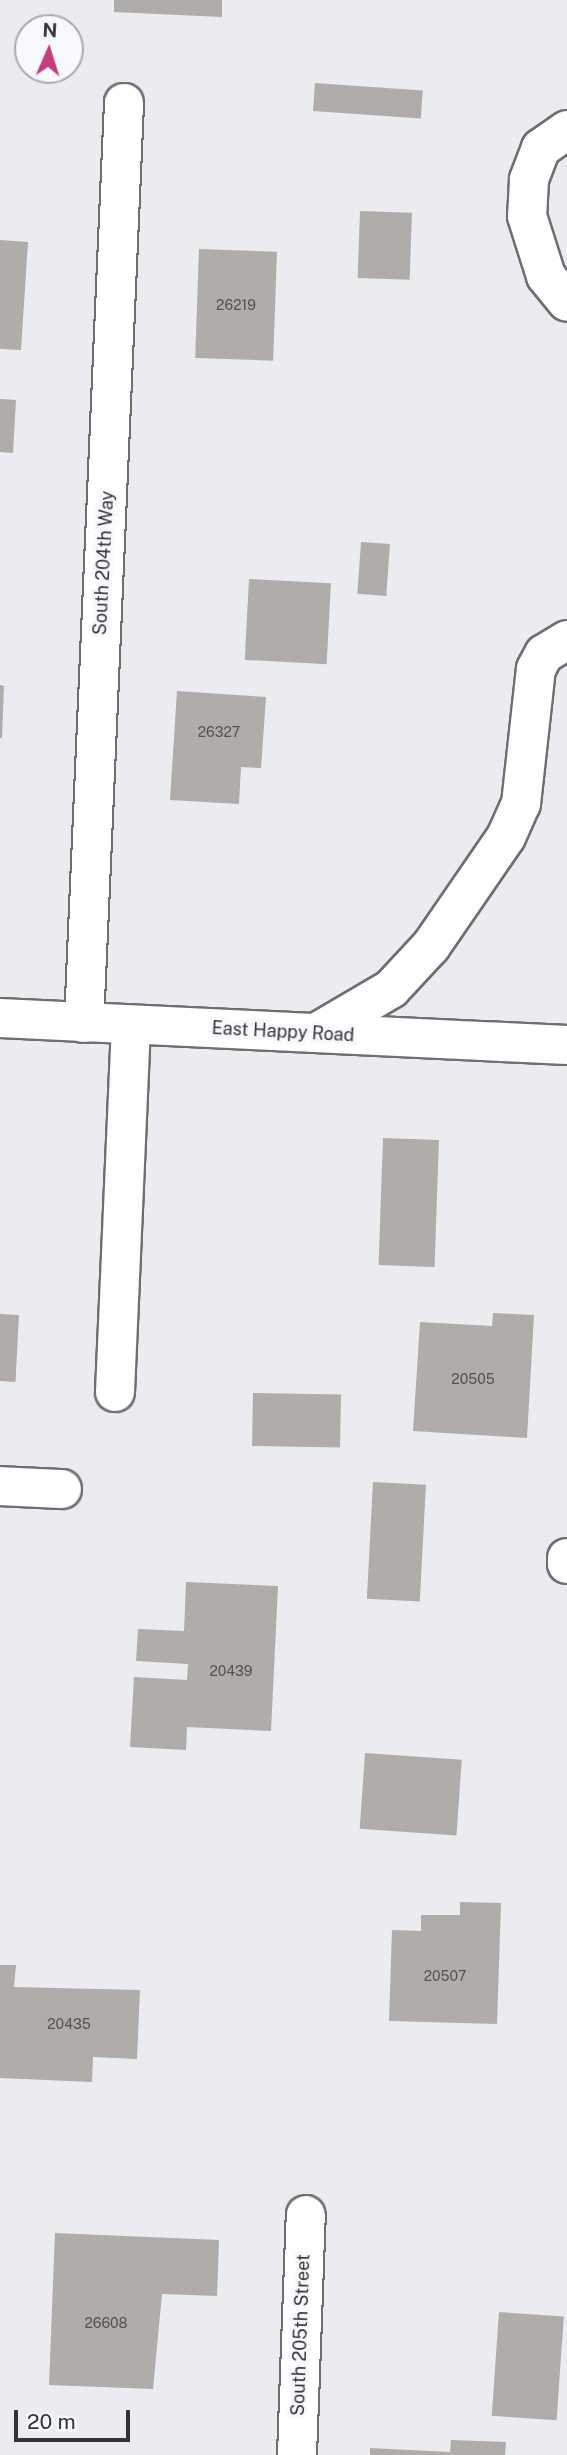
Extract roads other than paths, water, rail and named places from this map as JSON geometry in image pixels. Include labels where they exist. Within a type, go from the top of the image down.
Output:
[{"type":"street","name":"South 204th Way","points":[[84,1023],[124,103]]},
{"type":"street","points":[[567,130],[541,148],[529,180],[527,216],[546,276],[567,302]]},
{"type":"street","points":[[316,1033],[391,989],[431,946],[506,837],[521,804],[536,669],[544,654],[567,640]]},
{"type":"street","name":"East Happy Road","points":[[0,1018],[567,1045]]},
{"type":"street","points":[[115,1392],[131,1025]]},
{"type":"street","points":[[0,1486],[62,1489]]},
{"type":"street","points":[[566,1564],[567,1558]]},
{"type":"street","name":"South 205th Street","points":[[297,2455],[306,2215]]}]
